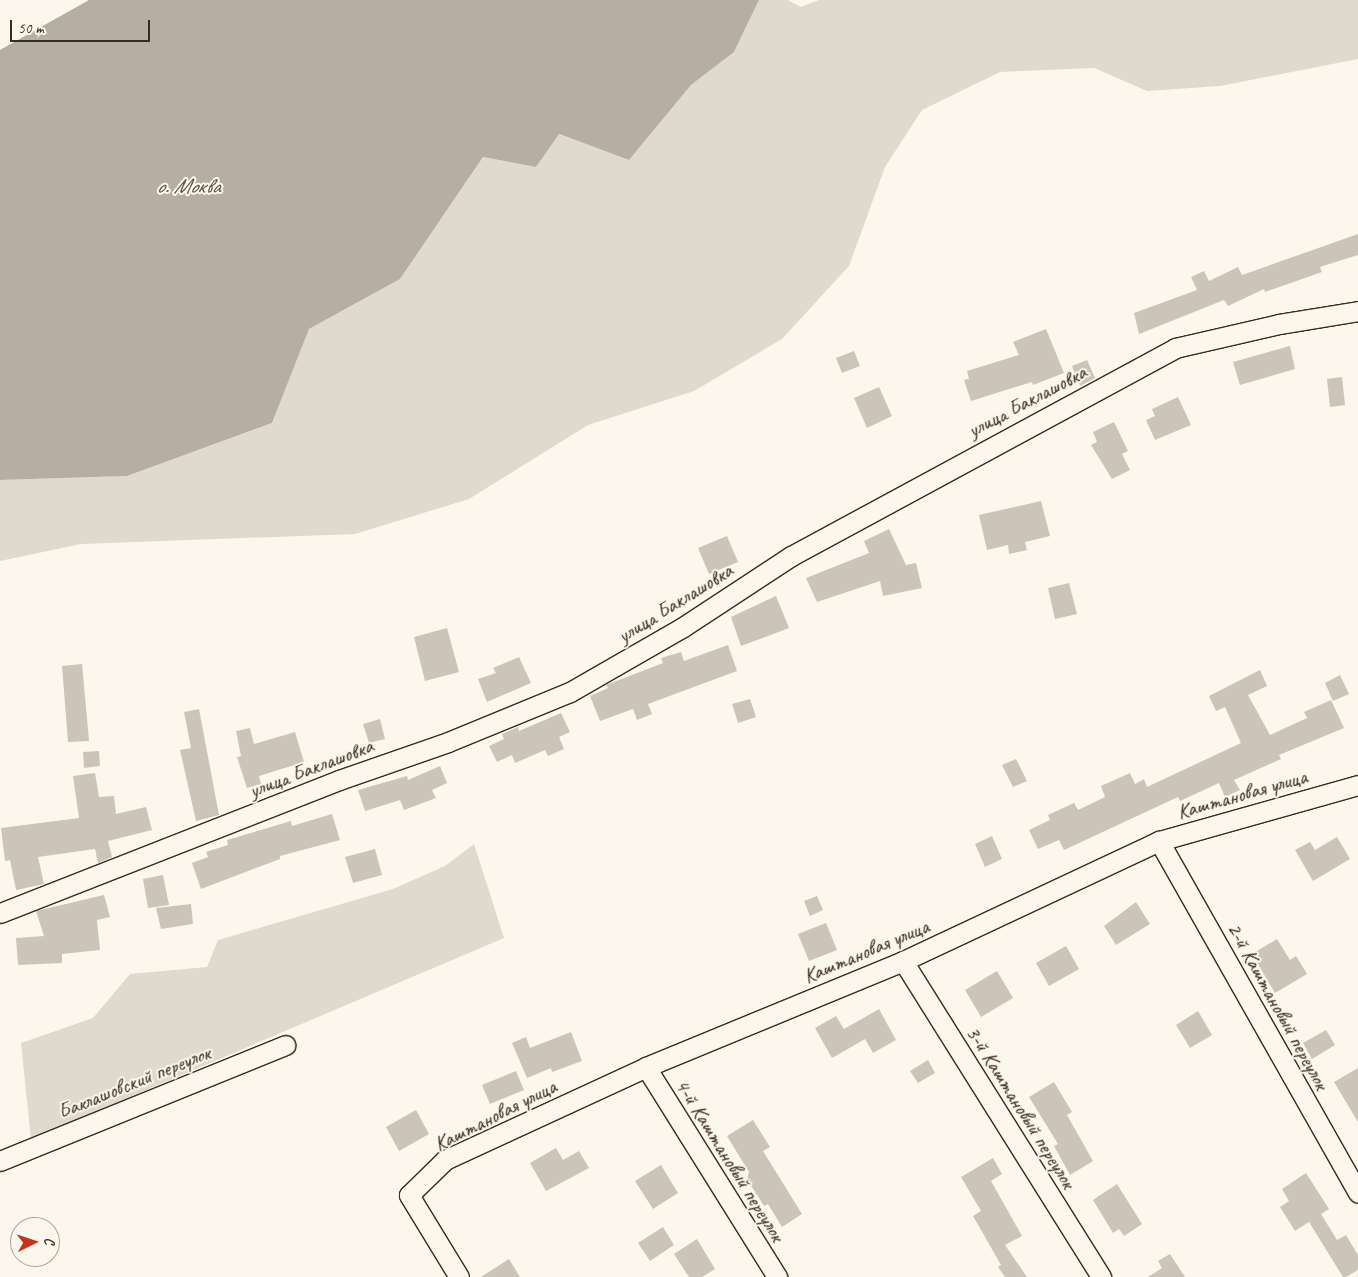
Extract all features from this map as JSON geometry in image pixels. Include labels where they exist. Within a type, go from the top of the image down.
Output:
[{"type":"street","name":"улица Баклашовка","points":[[0,914],[338,780],[448,742],[570,692],[684,627],[792,556],[1175,348],[1279,324],[1358,311]]},
{"type":"street","name":"Каштановая улица","points":[[459,1277],[409,1195],[445,1160],[646,1067],[903,962],[1159,841],[1358,785]]},
{"type":"street","name":"2-й Каштановый переулок","points":[[1159,841],[1358,1193]]},
{"type":"street","name":"3-й Каштановый переулок","points":[[903,962],[1101,1277]]},
{"type":"street","name":"Баклашовский переулок","points":[[0,1161],[285,1045]]},
{"type":"street","name":"4-й Каштановый переулок","points":[[646,1067],[777,1277]]},
{"type":"shaded area","points":[[759,0],[788,0],[801,7],[819,0],[1358,0],[1358,59],[1220,86],[1147,91],[1094,68],[1000,72],[922,110],[885,167],[849,266],[782,339],[694,391],[588,425],[469,499],[355,534],[81,544],[0,561],[0,480],[127,476],[272,423],[309,329],[400,279],[483,157],[536,167],[558,134],[629,160],[691,85],[734,52]]},
{"type":"shaded area","points":[[474,844],[504,938],[31,1139],[21,1043],[93,1018],[130,974],[207,967],[218,940],[393,889],[445,866]]},
{"type":"water","name":"о. Моква","points":[[89,0],[759,0],[734,52],[691,85],[629,160],[559,134],[536,167],[483,157],[400,279],[309,329],[272,423],[127,476],[0,480],[0,50]]},
{"type":"building","points":[[1358,234],[1358,255],[1320,267],[1322,272],[1265,292],[1264,289],[1228,306],[1224,300],[1139,334],[1134,313],[1197,290],[1191,277],[1204,271],[1209,281],[1238,267],[1242,275]]},
{"type":"building","points":[[1046,329],[1064,373],[1033,385],[1032,382],[971,401],[964,380],[969,379],[967,371],[1019,355],[1013,342]]},
{"type":"building","points":[[1290,346],[1295,369],[1240,385],[1233,362]]},
{"type":"building","points":[[854,351],[860,366],[842,373],[836,358]]},
{"type":"building","points":[[1087,360],[1095,378],[1080,386],[1072,366]]},
{"type":"building","points":[[1342,377],[1345,405],[1330,407],[1327,379]]},
{"type":"building","points":[[879,387],[892,416],[867,428],[854,398]]},
{"type":"building","points":[[1178,397],[1191,425],[1155,440],[1146,420],[1155,416],[1152,409]]},
{"type":"building","points":[[1114,422],[1128,451],[1122,454],[1130,470],[1112,479],[1091,445],[1097,442],[1093,432]]},
{"type":"building","points":[[1041,501],[1050,536],[1025,542],[1027,550],[1009,554],[1008,545],[987,550],[979,515]]},
{"type":"building","points":[[889,529],[906,565],[916,563],[922,588],[883,596],[880,581],[817,602],[806,578],[869,553],[864,541]]},
{"type":"building","points":[[727,536],[738,562],[709,574],[698,548]]},
{"type":"building","points":[[1069,583],[1077,614],[1055,619],[1048,588]]},
{"type":"building","points":[[776,596],[789,628],[741,646],[731,617]]},
{"type":"building","points":[[447,628],[459,672],[425,681],[414,637]]},
{"type":"building","points":[[728,645],[737,671],[648,704],[652,714],[637,720],[633,709],[600,721],[590,696],[608,688],[606,685],[663,663],[661,658],[681,652],[684,661]]},
{"type":"building","points":[[519,657],[531,683],[487,702],[478,679],[496,673],[493,668]]},
{"type":"building","points":[[82,664],[89,741],[68,742],[62,666]]},
{"type":"building","points":[[1260,670],[1267,686],[1248,695],[1270,735],[1307,718],[1304,712],[1331,700],[1344,728],[1279,755],[1281,759],[1234,780],[1240,790],[1225,797],[1219,783],[1180,801],[1178,797],[1064,850],[1059,840],[1038,849],[1029,830],[1050,820],[1048,815],[1074,803],[1078,810],[1105,797],[1101,786],[1130,773],[1135,784],[1144,779],[1147,787],[1241,743],[1225,707],[1216,711],[1209,696]]},
{"type":"building","points":[[1340,675],[1349,694],[1333,701],[1325,683]]},
{"type":"building","points":[[750,699],[756,717],[738,723],[732,704]]},
{"type":"building","points":[[199,709],[219,815],[196,821],[180,750],[191,748],[184,712]]},
{"type":"building","points":[[561,713],[570,732],[559,737],[564,749],[548,756],[545,750],[515,763],[512,755],[497,762],[489,746],[504,739],[502,734],[518,727],[519,731]]},
{"type":"building","points":[[380,719],[385,739],[369,743],[363,724]]},
{"type":"building","points":[[250,728],[254,744],[295,732],[304,762],[259,776],[261,784],[247,788],[237,757],[241,756],[236,731]]},
{"type":"building","points":[[99,751],[100,766],[84,768],[83,752]]},
{"type":"building","points":[[1016,759],[1027,781],[1013,787],[1002,765]]},
{"type":"building","points":[[440,766],[447,783],[432,790],[436,798],[404,810],[400,800],[365,811],[358,790],[407,776],[408,780]]},
{"type":"building","points":[[95,773],[99,797],[114,796],[116,814],[146,807],[152,830],[108,841],[112,857],[98,863],[95,849],[38,857],[44,884],[16,890],[10,860],[5,861],[1,828],[79,818],[73,776]]},
{"type":"building","points":[[332,814],[340,840],[280,856],[280,859],[201,889],[192,863],[208,857],[206,852],[228,845],[227,840],[291,821],[292,826]]},
{"type":"building","points":[[992,836],[1002,859],[985,867],[975,844]]},
{"type":"building","points":[[1337,837],[1350,859],[1313,881],[1295,850],[1310,842],[1315,850]]},
{"type":"building","points":[[375,849],[382,875],[353,883],[345,857]]},
{"type":"building","points":[[163,875],[169,905],[148,908],[143,879]]},
{"type":"building","points":[[104,895],[110,917],[97,920],[100,950],[62,954],[62,963],[18,965],[16,938],[44,936],[36,911]]},
{"type":"building","points":[[817,896],[823,910],[810,916],[804,901]]},
{"type":"building","points":[[1136,902],[1150,924],[1116,945],[1104,926]]},
{"type":"building","points":[[191,904],[193,924],[161,929],[156,908]]},
{"type":"building","points":[[826,923],[837,950],[809,961],[798,934]]},
{"type":"building","points":[[1277,939],[1290,960],[1296,956],[1307,974],[1275,993],[1252,954]]},
{"type":"building","points":[[1066,946],[1079,969],[1049,986],[1036,963]]},
{"type":"building","points":[[997,971],[1013,998],[981,1017],[965,990]]},
{"type":"building","points":[[879,1009],[896,1040],[873,1053],[865,1039],[832,1058],[815,1028],[836,1016],[844,1029]]},
{"type":"building","points":[[1198,1011],[1212,1035],[1190,1048],[1176,1025]]},
{"type":"building","points":[[1326,1030],[1335,1045],[1312,1059],[1303,1043]]},
{"type":"building","points":[[571,1032],[582,1061],[552,1072],[551,1068],[527,1078],[512,1043],[526,1037],[530,1048]]},
{"type":"building","points":[[928,1060],[935,1073],[918,1083],[910,1071]]},
{"type":"building","points":[[1358,1068],[1358,1122],[1334,1082]]},
{"type":"building","points":[[516,1071],[524,1090],[490,1104],[482,1085]]},
{"type":"building","points":[[1054,1082],[1072,1112],[1067,1115],[1093,1161],[1070,1175],[1054,1146],[1058,1144],[1029,1097]]},
{"type":"building","points":[[416,1110],[429,1134],[399,1151],[386,1127]]},
{"type":"building","points":[[753,1120],[770,1147],[763,1151],[802,1214],[782,1227],[768,1204],[764,1206],[747,1179],[749,1172],[727,1136]]},
{"type":"building","points":[[556,1148],[563,1160],[579,1151],[589,1168],[546,1191],[530,1163]]},
{"type":"building","points":[[993,1158],[1002,1174],[991,1181],[1022,1236],[1005,1245],[1027,1277],[1005,1277],[998,1267],[1001,1265],[973,1216],[981,1211],[961,1177]]},
{"type":"building","points":[[661,1165],[678,1193],[653,1209],[635,1181]]},
{"type":"building","points":[[1306,1173],[1329,1209],[1321,1214],[1337,1240],[1346,1235],[1358,1255],[1358,1270],[1346,1277],[1343,1277],[1309,1222],[1295,1231],[1280,1207],[1289,1201],[1282,1189]]},
{"type":"building","points":[[1117,1184],[1142,1224],[1124,1236],[1119,1229],[1113,1233],[1093,1200]]},
{"type":"building","points":[[663,1227],[674,1245],[650,1261],[638,1243]]},
{"type":"building","points":[[697,1239],[715,1269],[702,1277],[689,1277],[674,1254]]},
{"type":"building","points":[[1170,1254],[1185,1277],[1148,1277],[1162,1268],[1158,1261]]},
{"type":"building","points":[[509,1259],[520,1277],[481,1277]]}]
